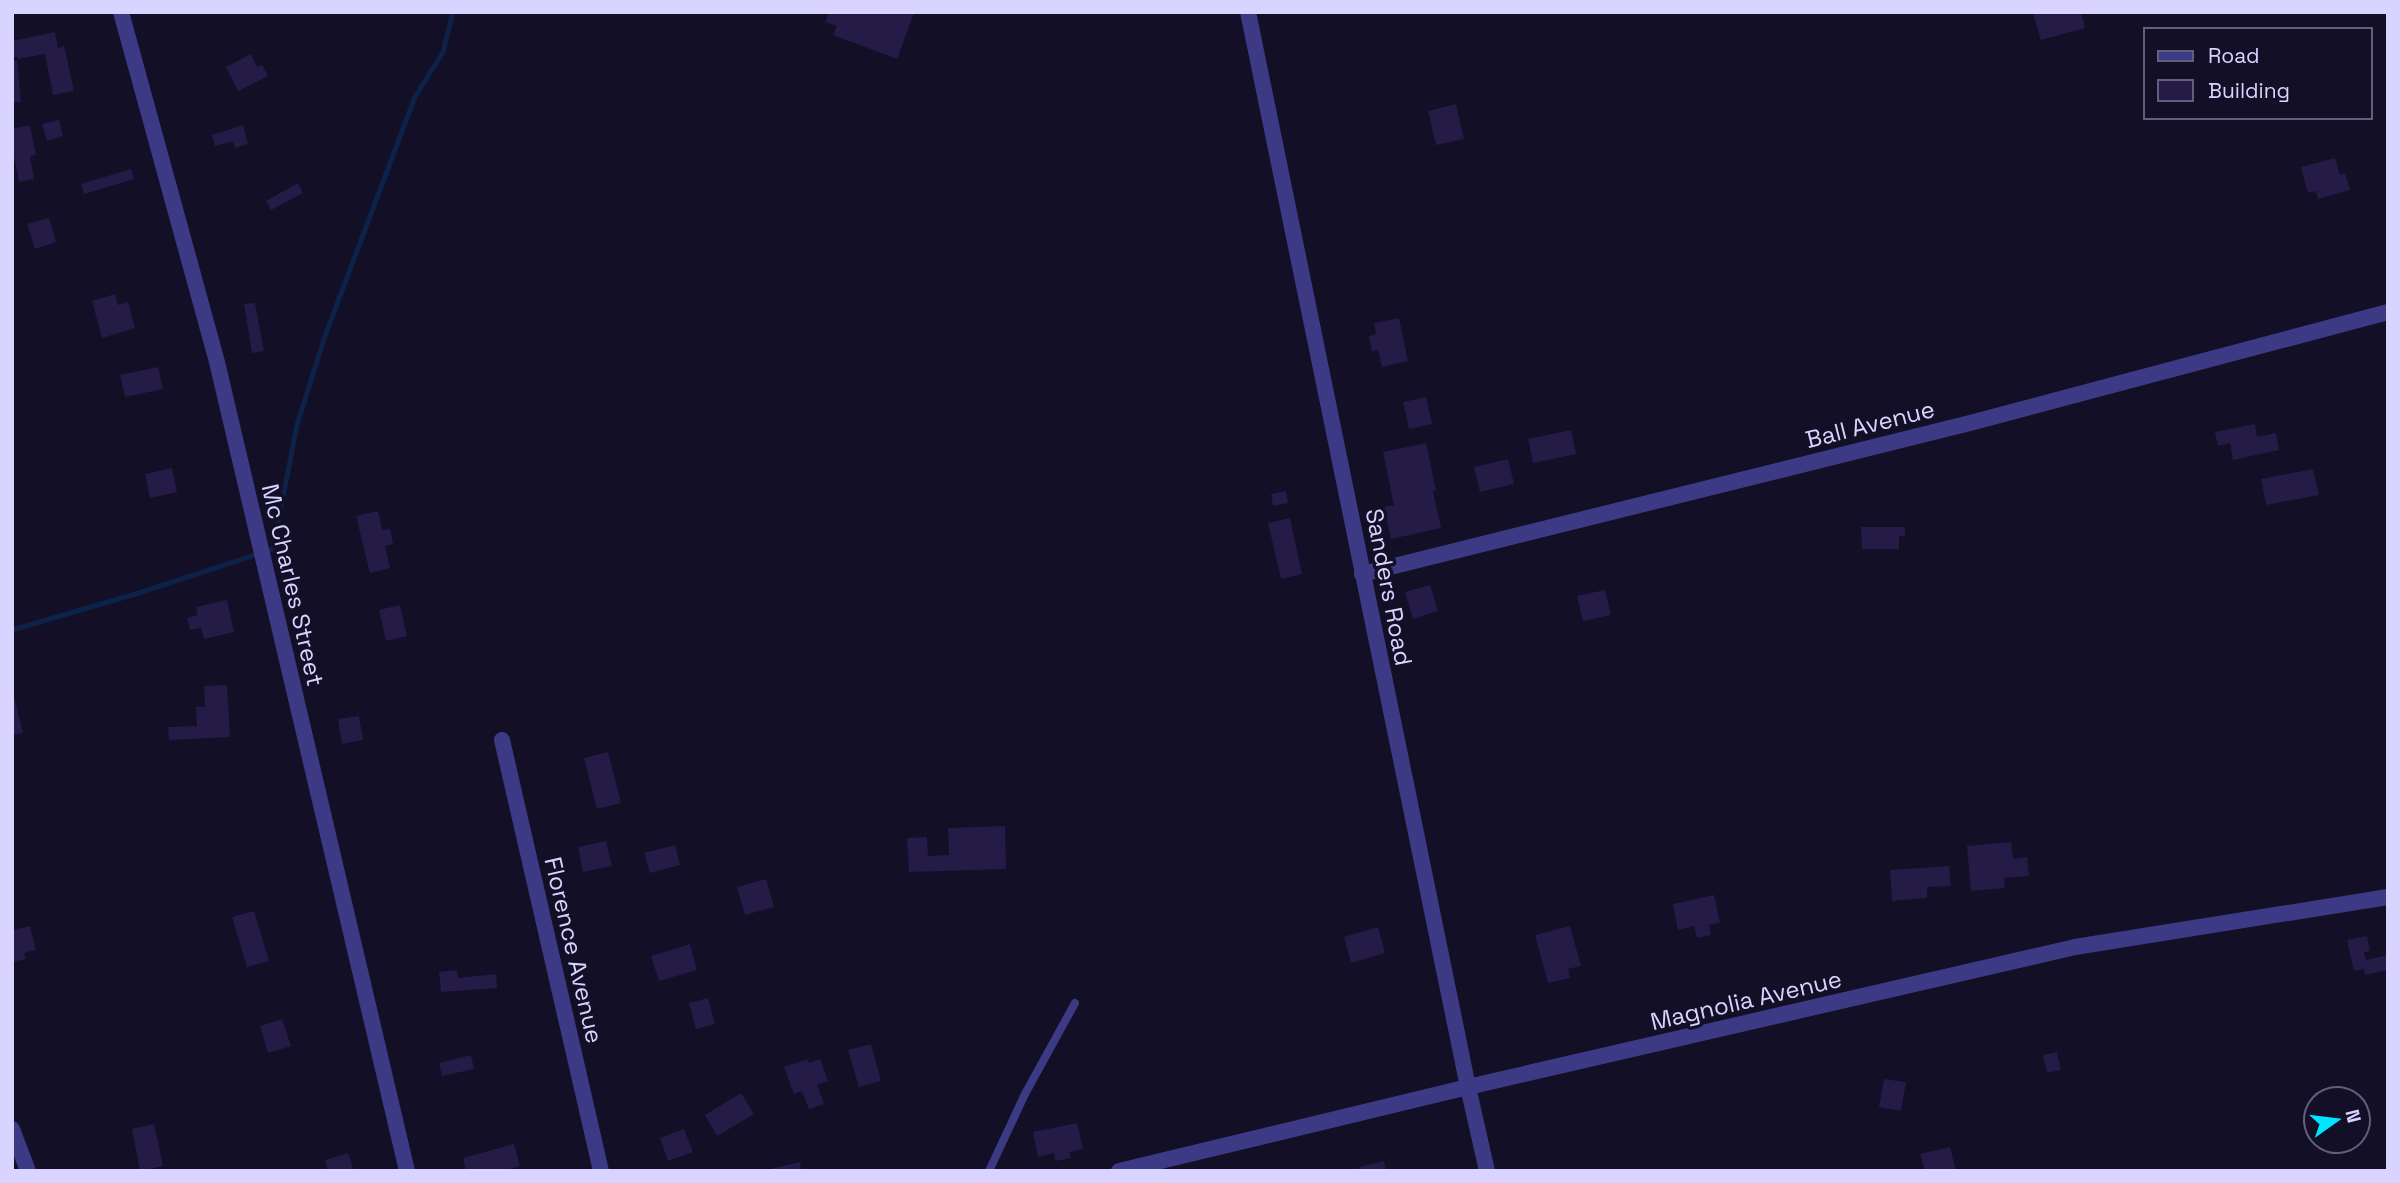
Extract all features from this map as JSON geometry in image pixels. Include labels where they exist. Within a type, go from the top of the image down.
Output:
[{"type":"street","name":"Mc Charles Street","points":[[121,12],[217,362],[407,1171]]},
{"type":"street","name":"Sanders Road","points":[[1248,12],[1487,1171]]},
{"type":"street","name":"Ball Avenue","points":[[1362,574],[1974,422],[2388,312]]},
{"type":"street","name":"Florence Avenue","points":[[502,740],[601,1171]]},
{"type":"street","name":"Magnolia Avenue","points":[[1119,1171],[1468,1087],[2075,947],[2388,897]]},
{"type":"street","points":[[12,1129],[28,1171]]},
{"type":"lane","points":[[989,1171],[1026,1094],[1075,1003]]},
{"type":"building","points":[[829,12],[914,13],[897,59],[833,35],[837,26],[825,22]]},
{"type":"building","points":[[2081,12],[2085,28],[2041,40],[2033,14]]},
{"type":"building","points":[[55,32],[58,48],[64,46],[74,91],[53,95],[45,54],[12,58],[12,41]]},
{"type":"building","points":[[251,54],[257,67],[262,65],[268,76],[238,91],[226,67]]},
{"type":"building","points":[[17,60],[21,102],[12,103],[12,61]]},
{"type":"building","points":[[1456,104],[1464,139],[1436,145],[1428,111]]},
{"type":"building","points":[[59,120],[63,136],[47,141],[42,124]]},
{"type":"building","points":[[30,125],[36,155],[30,156],[34,179],[19,182],[12,146],[12,129]]},
{"type":"building","points":[[243,125],[248,144],[235,148],[233,141],[215,146],[212,135]]},
{"type":"building","points":[[2335,158],[2340,175],[2345,173],[2350,190],[2318,199],[2316,191],[2308,193],[2301,167]]},
{"type":"building","points":[[131,169],[134,179],[84,194],[81,184]]},
{"type":"building","points":[[298,183],[303,193],[271,210],[266,201]]},
{"type":"building","points":[[49,218],[56,242],[35,249],[27,224]]},
{"type":"building","points":[[115,294],[118,305],[128,302],[135,328],[102,338],[92,301]]},
{"type":"building","points":[[255,303],[264,351],[252,353],[244,304]]},
{"type":"building","points":[[1399,318],[1408,361],[1382,367],[1378,350],[1372,352],[1369,336],[1376,334],[1374,323]]},
{"type":"building","points":[[158,367],[163,389],[125,397],[120,375]]},
{"type":"building","points":[[1426,397],[1432,424],[1409,429],[1403,402]]},
{"type":"building","points":[[2255,424],[2257,437],[2276,433],[2279,450],[2233,460],[2230,443],[2218,446],[2215,432]]},
{"type":"building","points":[[1571,430],[1576,454],[1533,463],[1528,439]]},
{"type":"building","points":[[1426,443],[1441,528],[1391,539],[1384,507],[1394,505],[1383,452]]},
{"type":"building","points":[[1508,459],[1514,484],[1480,492],[1474,467]]},
{"type":"building","points":[[172,468],[177,492],[150,498],[145,474]]},
{"type":"building","points":[[2313,469],[2319,495],[2266,505],[2261,479]]},
{"type":"building","points":[[1286,491],[1288,503],[1273,506],[1271,494]]},
{"type":"building","points":[[378,511],[382,530],[390,529],[393,544],[385,546],[390,568],[370,573],[356,516]]},
{"type":"building","points":[[1290,518],[1302,574],[1281,579],[1268,523]]},
{"type":"building","points":[[1861,527],[1905,527],[1905,536],[1899,536],[1899,549],[1862,549]]},
{"type":"building","points":[[1430,585],[1438,611],[1413,619],[1405,592]]},
{"type":"building","points":[[1605,590],[1611,615],[1583,621],[1577,596]]},
{"type":"building","points":[[227,600],[234,632],[204,639],[201,628],[190,630],[187,618],[198,615],[196,607]]},
{"type":"building","points":[[400,605],[407,636],[386,641],[379,610]]},
{"type":"building","points":[[227,685],[230,737],[169,740],[168,727],[197,726],[196,707],[205,707],[204,686]]},
{"type":"building","points":[[12,689],[23,733],[12,735]]},
{"type":"building","points":[[359,716],[363,740],[342,744],[338,719]]},
{"type":"building","points":[[608,752],[621,803],[597,809],[584,758]]},
{"type":"building","points":[[1005,826],[1006,869],[909,872],[907,838],[927,837],[928,856],[949,855],[948,828]]},
{"type":"building","points":[[606,841],[612,866],[583,872],[578,847]]},
{"type":"building","points":[[2011,842],[2013,859],[2027,857],[2029,876],[2004,878],[2005,888],[1971,891],[1967,846]]},
{"type":"building","points":[[675,845],[680,865],[650,873],[644,853]]},
{"type":"building","points":[[1949,866],[1951,886],[1927,887],[1927,898],[1892,901],[1890,870]]},
{"type":"building","points":[[766,879],[774,907],[745,915],[737,887]]},
{"type":"building","points":[[1714,895],[1720,923],[1709,925],[1711,935],[1697,938],[1694,926],[1678,930],[1673,904]]},
{"type":"building","points":[[254,911],[269,961],[247,967],[232,917]]},
{"type":"building","points":[[30,926],[36,950],[24,953],[26,959],[12,962],[12,930]]},
{"type":"building","points":[[1570,926],[1581,966],[1568,969],[1570,978],[1548,983],[1535,935]]},
{"type":"building","points":[[1378,927],[1385,953],[1351,963],[1344,937]]},
{"type":"building","points":[[2367,936],[2370,951],[2364,952],[2366,960],[2388,955],[2388,970],[2365,975],[2364,969],[2354,971],[2347,940]]},
{"type":"building","points":[[690,944],[697,970],[659,981],[651,956]]},
{"type":"building","points":[[457,970],[458,978],[496,974],[497,988],[441,992],[439,972]]},
{"type":"building","points":[[708,998],[715,1024],[696,1029],[689,1003]]},
{"type":"building","points":[[282,1019],[291,1046],[268,1053],[260,1026]]},
{"type":"building","points":[[871,1044],[881,1081],[859,1087],[848,1050]]},
{"type":"building","points":[[2057,1052],[2061,1070],[2047,1073],[2043,1055]]},
{"type":"building","points":[[471,1055],[474,1069],[442,1076],[439,1063]]},
{"type":"building","points":[[808,1059],[809,1063],[820,1059],[828,1081],[817,1085],[824,1104],[809,1109],[802,1091],[794,1094],[784,1067]]},
{"type":"building","points":[[1884,1079],[1906,1082],[1901,1111],[1879,1107]]},
{"type":"building","points":[[741,1093],[754,1114],[717,1136],[705,1115]]},
{"type":"building","points":[[1077,1123],[1083,1149],[1069,1152],[1071,1158],[1055,1161],[1054,1153],[1038,1157],[1033,1132]]},
{"type":"building","points":[[154,1124],[163,1166],[140,1171],[132,1129]]},
{"type":"building","points":[[684,1129],[693,1152],[668,1161],[660,1138]]},
{"type":"building","points":[[514,1144],[520,1166],[504,1171],[466,1171],[463,1158]]},
{"type":"building","points":[[1950,1147],[1956,1171],[1925,1171],[1920,1154]]},
{"type":"building","points":[[348,1153],[354,1171],[328,1171],[325,1160]]},
{"type":"building","points":[[1384,1161],[1386,1171],[1359,1171],[1359,1167]]},
{"type":"building","points":[[800,1162],[801,1171],[766,1171],[766,1170]]},
{"type":"waterway","points":[[12,630],[139,593],[273,549],[297,425],[325,336],[415,97],[443,52],[453,12]]}]
